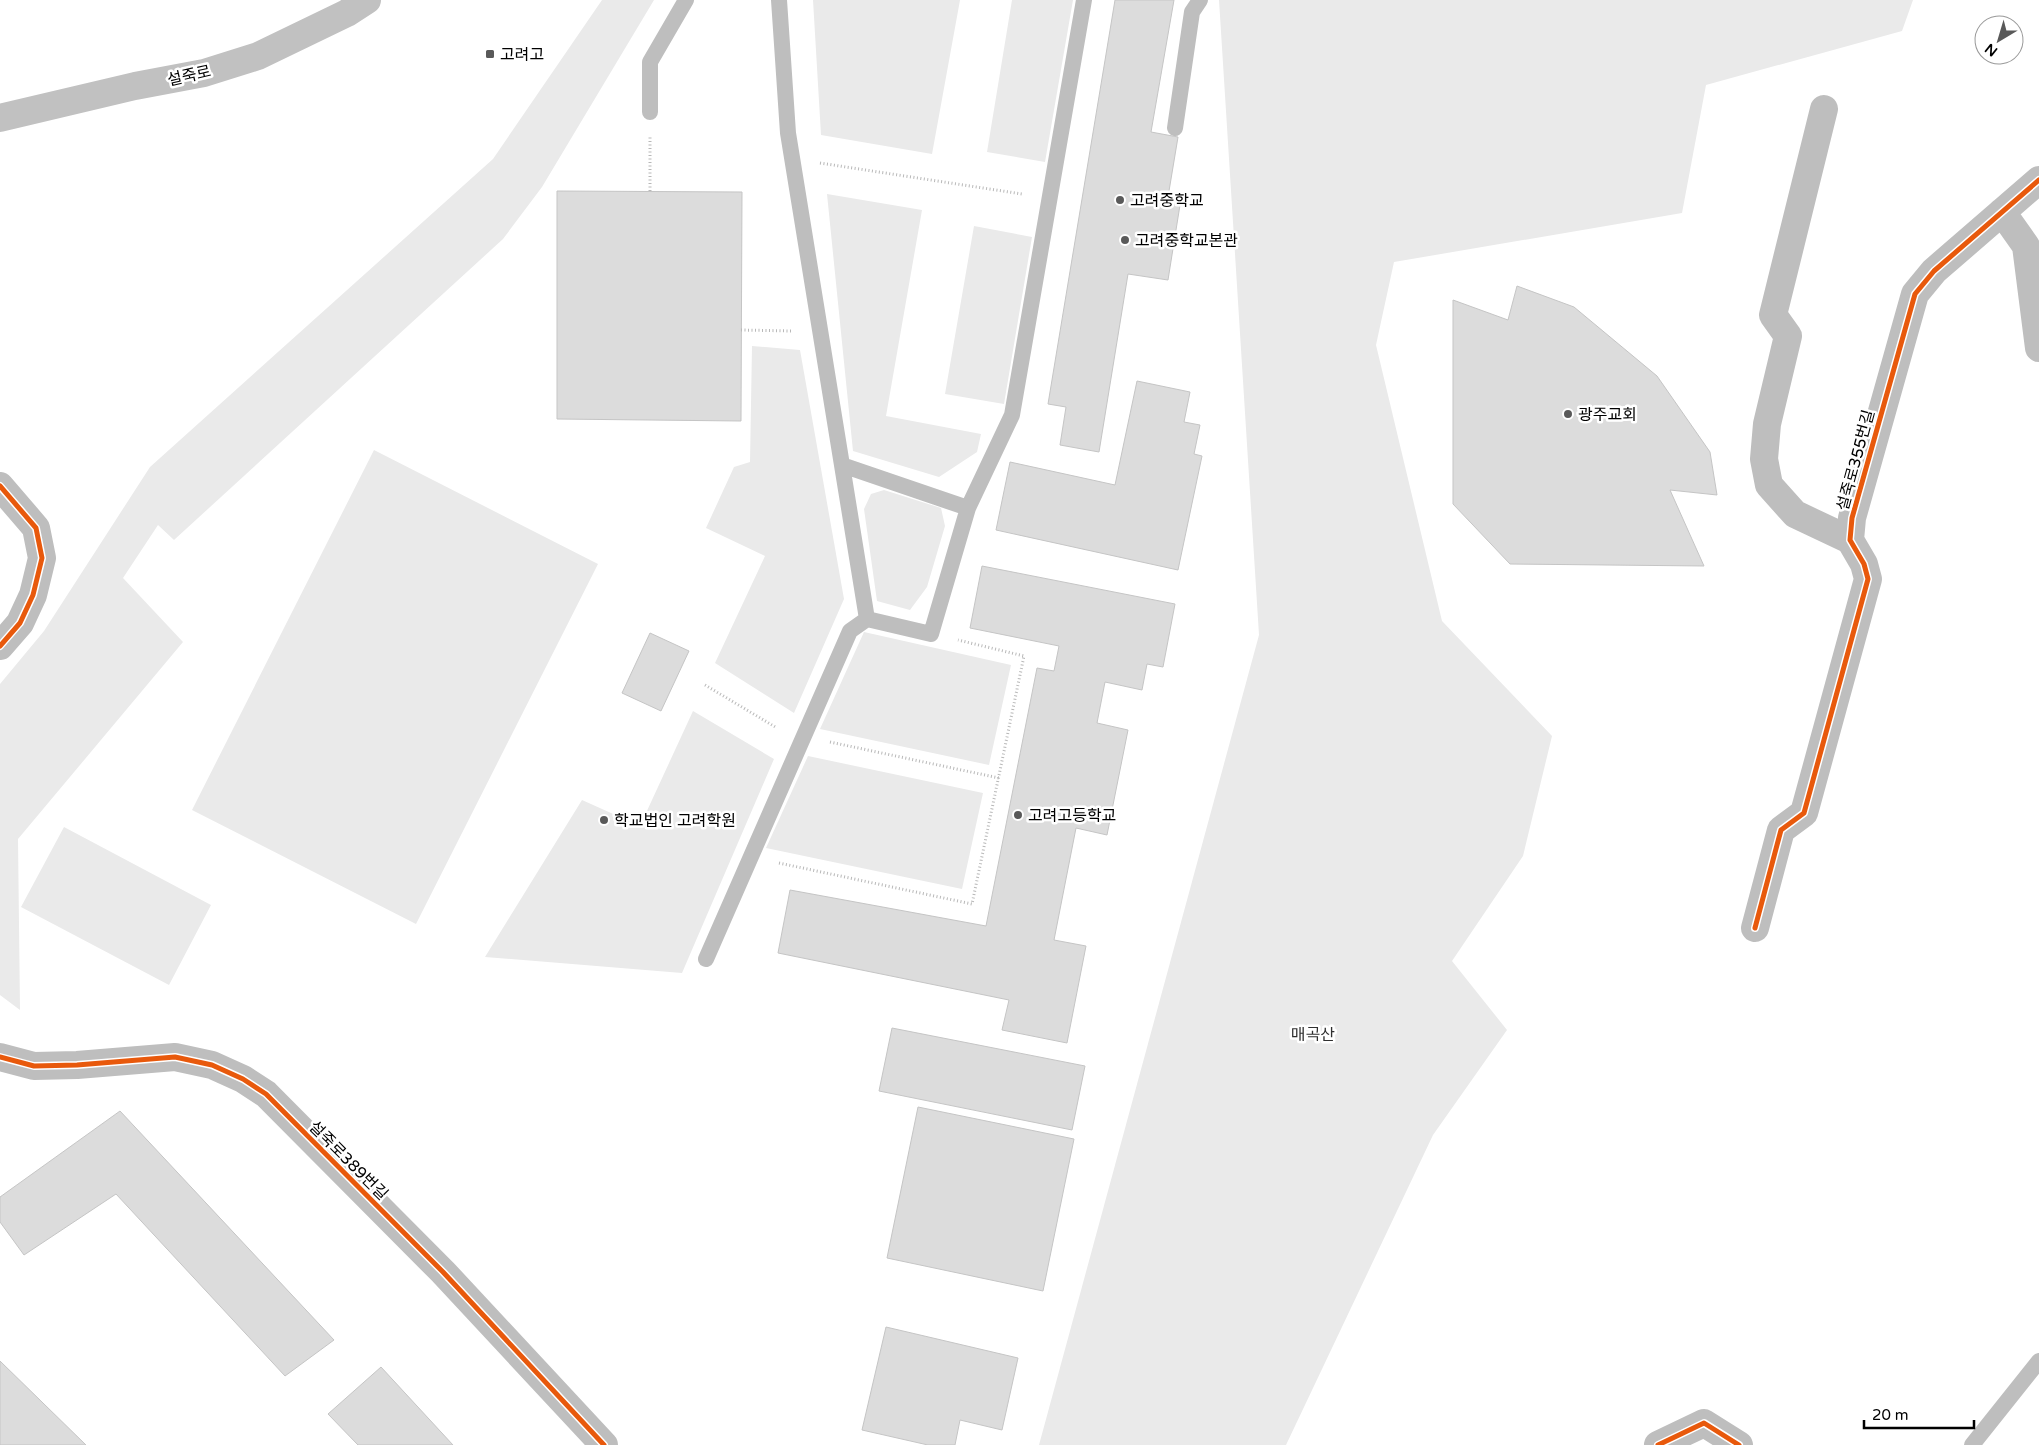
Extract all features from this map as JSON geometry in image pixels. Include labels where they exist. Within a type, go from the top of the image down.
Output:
[{"type":"main road","name":"설죽로","points":[[0,118],[135,86],[204,73],[258,56],[346,13],[367,0]]},
{"type":"street","points":[[1755,928],[1781,830],[1804,813],[1868,579],[1864,564],[1850,540],[1795,514],[1769,484],[1764,460],[1767,424],[1788,336],[1773,315],[1824,109]]},
{"type":"street","name":"설죽로355번길","points":[[1850,540],[1852,518],[1915,294],[1934,271],[2039,180]]},
{"type":"street","points":[[2002,212],[2026,246],[2039,348]]},
{"type":"street","points":[[0,486],[36,528],[42,558],[33,595],[20,623],[0,646]]},
{"type":"street","name":"설죽로389번길","points":[[0,1057],[34,1066],[77,1065],[175,1057],[212,1065],[243,1079],[266,1094],[442,1272],[604,1445]]},
{"type":"street","points":[[1658,1445],[1704,1423],[1739,1445]]},
{"type":"lane","points":[[650,112],[650,62],[686,0]]},
{"type":"lane","points":[[778,0],[788,133],[867,619]]},
{"type":"lane","points":[[706,959],[850,631],[867,619],[931,634],[968,508],[1012,415],[1084,0]]},
{"type":"lane","points":[[1175,128],[1192,12],[1200,0]]},
{"type":"lane","points":[[842,465],[968,508]]},
{"type":"lane","points":[[1972,1445],[2039,1361]]},
{"type":"path","points":[[650,112],[650,191]]},
{"type":"path","points":[[793,159],[1049,199]]},
{"type":"path","points":[[741,330],[820,331]]},
{"type":"path","points":[[751,857],[972,904],[1024,656],[931,634]]},
{"type":"path","points":[[705,685],[802,740],[998,778]]},
{"type":"green space","points":[[602,0],[654,0],[542,187],[503,239],[174,540],[158,525],[123,578],[183,642],[18,839],[20,1010],[0,995],[0,684],[44,631],[150,467],[493,159]]},
{"type":"green space","points":[[813,0],[960,0],[932,154],[821,135]]},
{"type":"green space","points":[[1012,0],[1073,0],[1045,162],[987,152]]},
{"type":"green space","name":"매곡산","points":[[1219,0],[1913,0],[1902,31],[1706,85],[1682,213],[1394,262],[1376,345],[1442,621],[1552,736],[1523,856],[1452,961],[1507,1030],[1433,1135],[1286,1445],[1039,1445],[1259,635]]},
{"type":"green space","points":[[827,194],[922,210],[886,416],[981,434],[977,452],[939,477],[853,451]]},
{"type":"green space","points":[[974,226],[1032,237],[1004,404],[945,394]]},
{"type":"green space","points":[[752,346],[800,350],[844,599],[794,713],[715,663],[765,556],[706,528],[734,467],[750,462]]},
{"type":"green space","points":[[374,450],[598,564],[416,924],[192,810]]},
{"type":"green space","points":[[884,490],[941,508],[945,526],[927,587],[910,610],[877,601],[864,509],[871,494]]},
{"type":"green space","points":[[864,632],[1011,665],[989,765],[820,729]]},
{"type":"green space","points":[[693,711],[774,759],[682,973],[485,957],[582,800],[640,826]]},
{"type":"green space","points":[[808,756],[983,793],[962,889],[766,848]]},
{"type":"green space","points":[[64,827],[211,905],[169,985],[21,907]]},
{"type":"building","name":"고려중학교본관","points":[[1115,0],[1174,0],[1151,132],[1178,137],[1167,203],[1180,205],[1168,280],[1128,274],[1099,452],[1060,445],[1066,407],[1048,404]]},
{"type":"building","points":[[557,191],[742,192],[741,421],[557,419]]},
{"type":"building","name":"광주교회","points":[[1517,286],[1574,307],[1657,376],[1710,452],[1717,495],[1670,490],[1704,566],[1510,564],[1453,504],[1453,300],[1508,320]]},
{"type":"building","points":[[1137,381],[1190,392],[1184,422],[1200,425],[1194,454],[1202,456],[1178,570],[996,530],[1010,462],[1115,485]]},
{"type":"building","points":[[982,566],[1175,604],[1163,667],[1147,664],[1142,690],[1105,682],[1097,723],[1128,730],[1107,835],[1076,828],[1054,940],[1086,946],[1067,1043],[1002,1030],[1009,1000],[778,953],[790,890],[986,926],[1037,668],[1054,671],[1059,646],[970,628]]},
{"type":"building","points":[[650,633],[689,651],[661,711],[622,693]]},
{"type":"building","points":[[892,1028],[1085,1066],[1072,1130],[879,1091]]},
{"type":"building","points":[[918,1107],[1074,1139],[1043,1291],[887,1258]]},
{"type":"building","points":[[120,1111],[334,1340],[285,1376],[116,1194],[24,1255],[0,1222],[0,1197]]},
{"type":"building","points":[[886,1327],[1018,1358],[1002,1430],[960,1420],[955,1445],[928,1445],[862,1430]]},
{"type":"building","points":[[0,1361],[86,1445],[0,1445]]},
{"type":"building","points":[[381,1367],[453,1445],[358,1445],[328,1414]]},
{"type":"cycle path","points":[[1755,928],[1781,830],[1804,813],[1868,579],[1864,564],[1850,540],[1852,518],[1915,294],[1934,271],[2039,180]]},
{"type":"cycle path","points":[[0,486],[36,528],[42,558],[33,595],[20,623],[0,646]]},
{"type":"cycle path","points":[[0,1057],[34,1066],[77,1065],[175,1057],[212,1065],[243,1079],[266,1094],[443,1272],[604,1445]]},
{"type":"cycle path","points":[[1658,1445],[1704,1423],[1739,1445]]},
{"type":"place","name":"고려고","points":[[490,54]]},
{"type":"place","name":"고려중학교","points":[[1120,200]]},
{"type":"place","name":"고려중학교본관","points":[[1125,240]]},
{"type":"place","name":"광주교회","points":[[1568,414]]},
{"type":"place","name":"고려고등학교","points":[[1018,815]]},
{"type":"place","name":"학교법인 고려학원","points":[[604,820]]}]
